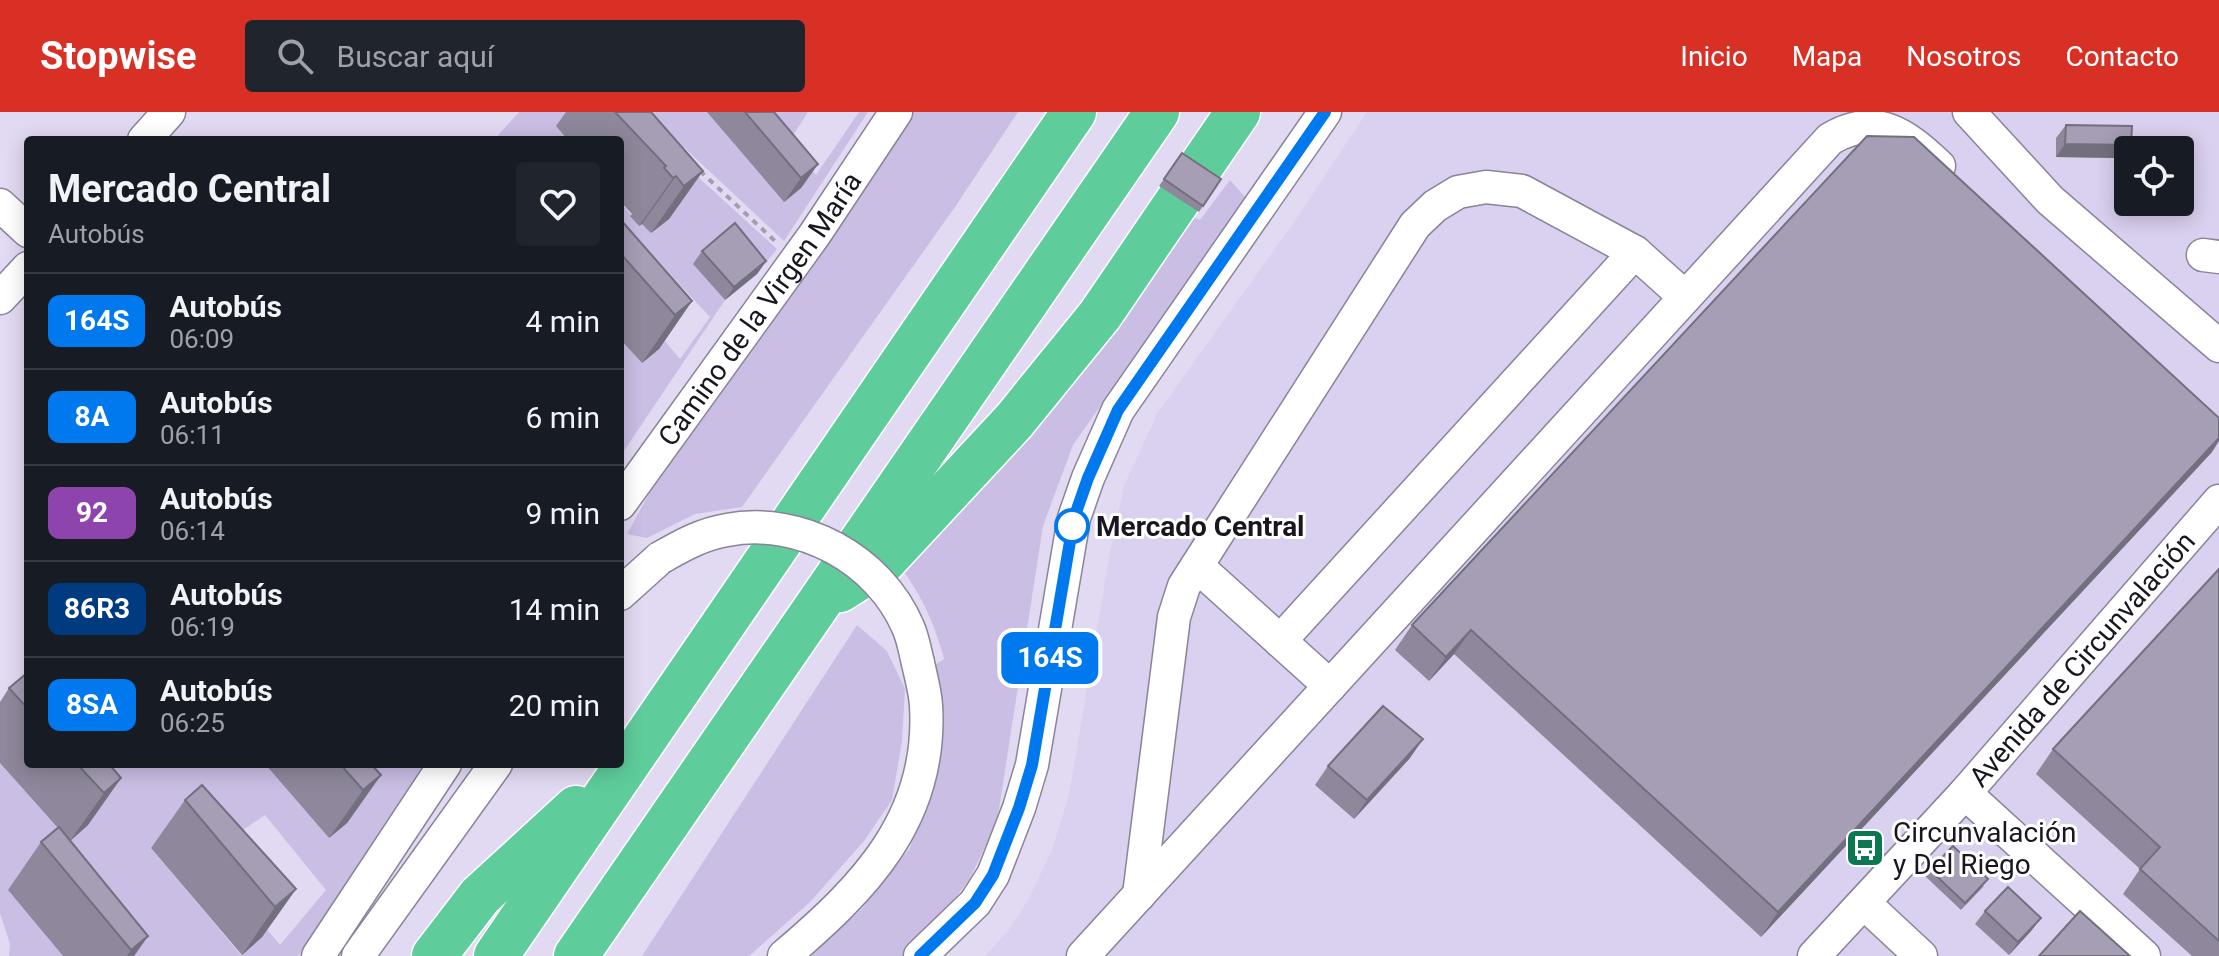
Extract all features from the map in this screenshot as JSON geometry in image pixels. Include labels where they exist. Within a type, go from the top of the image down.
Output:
[{"type":"highway","points":[[496,956],[1074,112]]},
{"type":"highway","points":[[576,956],[1157,112]]},
{"type":"highway","points":[[818,605],[881,564],[1014,421],[1100,315],[1238,112]]},
{"type":"highway","points":[[624,764],[631,758]]},
{"type":"highway","points":[[434,956],[480,896],[620,768]]},
{"type":"street","points":[[148,136],[169,112]]},
{"type":"street","name":"Camino de la Virgen María","points":[[624,498],[815,234],[896,112]]},
{"type":"street","points":[[920,956],[975,903],[993,875],[1019,808],[1032,765],[1074,518],[1118,410],[1325,112]]},
{"type":"street","points":[[1969,112],[2050,200],[2219,346]]},
{"type":"street","points":[[1083,956],[1830,139],[1846,129],[1866,125],[1884,127],[1900,133],[1961,186]]},
{"type":"street","points":[[1139,895],[1174,617],[1184,586],[1415,225],[1435,206],[1458,192],[1486,187],[1522,191],[1635,252],[1685,297]]},
{"type":"street","points":[[0,205],[24,227]]},
{"type":"street","points":[[1280,641],[1635,252]]},
{"type":"street","points":[[0,298],[24,272]]},
{"type":"street","name":"Avenida de Circunvalación","points":[[1814,956],[1965,793],[2219,501]]},
{"type":"street","points":[[624,590],[660,558],[692,540],[727,530],[764,527],[801,533],[835,547],[865,568],[890,595],[908,627],[926,704],[925,757],[907,814],[896,838],[872,871],[829,917],[784,956]]},
{"type":"street","points":[[1197,566],[1330,686]]},
{"type":"street","points":[[318,956],[442,768]]},
{"type":"street","points":[[358,956],[493,768]]},
{"type":"street","points":[[1965,793],[2144,956]]},
{"type":"street","points":[[1864,903],[1921,956]]},
{"type":"path","points":[[693,165],[797,257]]},
{"type":"shaded area","points":[[519,112],[627,112],[777,249],[757,274],[693,263],[725,300],[624,451],[624,343],[642,363],[624,293],[680,359],[710,317],[624,224],[624,206],[639,226],[642,224],[624,155],[624,136],[602,136],[557,126],[565,136],[498,136]]},
{"type":"shaded area","points":[[646,112],[808,112],[790,140],[816,175],[859,112],[868,112],[784,241]]},
{"type":"shaded area","points":[[908,112],[1018,112],[955,207],[742,507],[695,514],[647,538],[627,534],[666,463]]},
{"type":"shaded area","name":"Mercado Central","points":[[1367,112],[2219,112],[2219,956],[985,956],[1008,931],[1028,900],[1052,850],[1069,795],[1124,486],[1157,414],[1294,222]]},
{"type":"shaded area","points":[[1230,180],[1246,198],[1073,445],[1043,526],[997,822],[970,878],[929,934],[903,956],[809,956],[862,909],[910,848],[921,806],[930,668],[944,659],[925,606],[895,559],[1184,214],[1200,220]]},
{"type":"shaded area","points":[[857,625],[887,651],[905,689],[902,741],[892,800],[864,841],[810,902],[749,956],[642,956]]},
{"type":"shaded area","points":[[0,763],[70,841],[35,768],[268,768],[329,838],[347,823],[299,768],[429,768],[298,956],[92,956],[8,890],[63,956],[9,956],[10,944],[0,913]],"holes":[[[265,815],[326,890],[280,945],[206,855]],[[152,848],[262,937],[241,955]]]},
{"type":"building","points":[[615,112],[651,112],[703,171],[684,186],[676,176],[673,178],[664,168],[666,166]]},
{"type":"building","points":[[745,112],[774,112],[818,164],[801,178]]},
{"type":"building","points":[[2066,125],[2132,126],[2131,136],[2114,136],[2114,145],[2065,144]]},
{"type":"building","points":[[1867,136],[1914,137],[2219,418],[2219,438],[1778,912],[1471,630],[1446,657],[1412,625]]},
{"type":"building","points":[[1182,153],[1221,179],[1203,206],[1164,179]]},
{"type":"building","points":[[735,223],[766,261],[734,287],[702,251]]},
{"type":"building","points":[[624,224],[692,301],[675,315],[624,258]]},
{"type":"building","points":[[2219,569],[2219,941],[2140,869],[2160,847],[2053,749]]},
{"type":"building","points":[[24,676],[24,705],[9,688]]},
{"type":"building","points":[[1383,706],[1423,739],[1367,800],[1328,766]]},
{"type":"building","points":[[81,768],[112,768],[121,778],[104,793]]},
{"type":"building","points":[[344,768],[375,768],[381,775],[363,790]]},
{"type":"building","points":[[202,785],[296,889],[275,907],[185,800]]},
{"type":"building","points":[[59,827],[148,936],[131,950],[41,842]]},
{"type":"building","points":[[1953,846],[1988,879],[1965,903],[1930,870]]},
{"type":"building","points":[[2008,887],[2041,918],[2018,942],[1985,911]]},
{"type":"building","points":[[2080,911],[2130,956],[2039,956]]},
{"type":"bus line","name":"164S","points":[[920,956],[975,903],[1004,850],[1032,765],[1074,518],[1118,410],[1325,112]]},
{"type":"place","name":"Mercado Central","points":[[1072,526]]},
{"type":"place","name":"Circunvalación y Del Riego","points":[[1865,848]]}]
